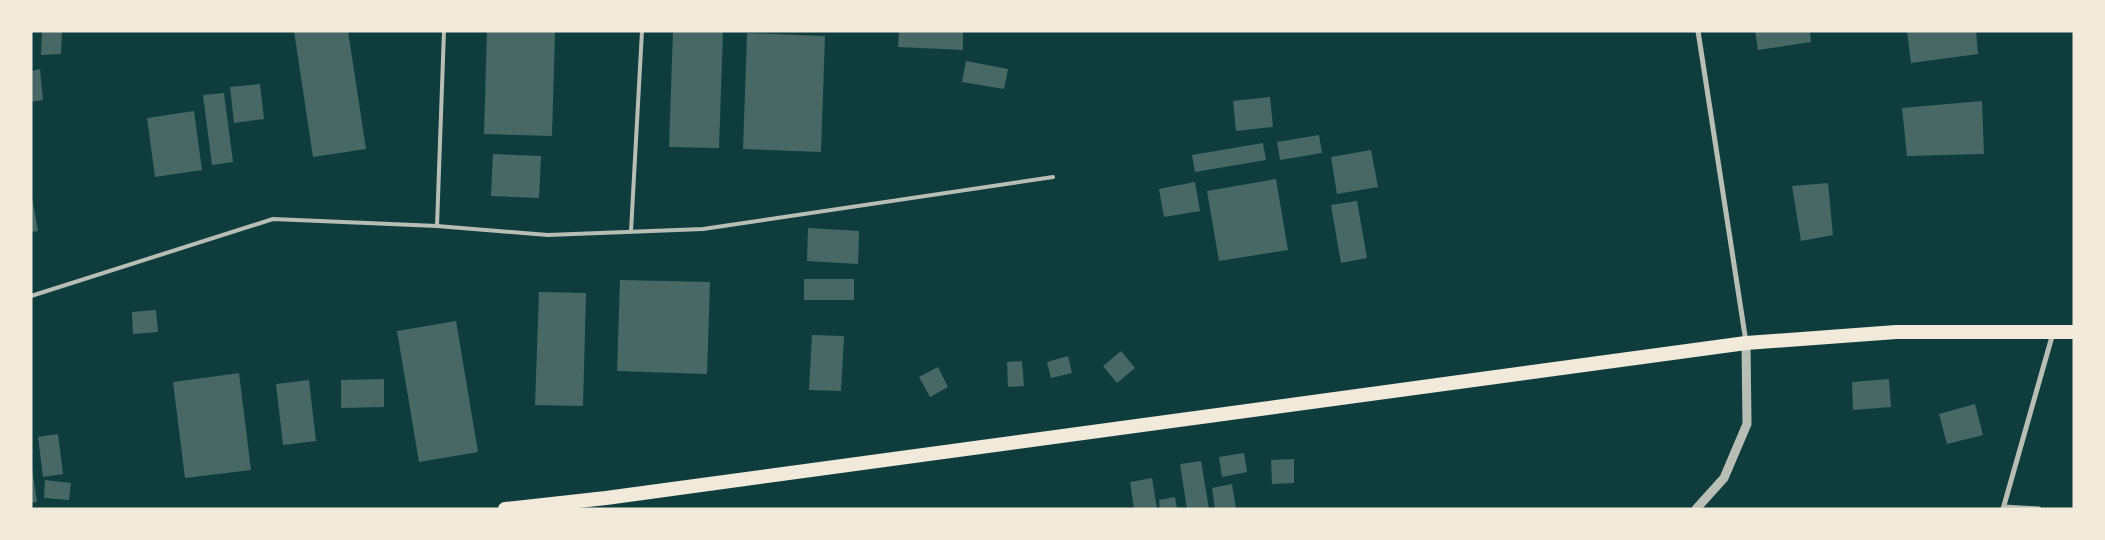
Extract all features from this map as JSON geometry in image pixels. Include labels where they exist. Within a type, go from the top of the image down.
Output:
[{"type":"highway","points":[[505,509],[616,496],[1746,343],[1896,332],[2074,332]]},
{"type":"street","points":[[1696,509],[1724,478],[1747,424],[1746,343],[1698,31]]},
{"type":"street","points":[[2039,509],[2004,508],[2053,332]]},
{"type":"lane","points":[[437,226],[444,31]]},
{"type":"lane","points":[[631,231],[642,31]]},
{"type":"lane","points":[[31,296],[273,219],[437,226],[548,235],[703,229],[1053,177]]},
{"type":"building","points":[[42,31],[62,31],[61,54],[41,55]]},
{"type":"building","points":[[294,31],[348,31],[366,149],[313,157]]},
{"type":"building","points":[[487,31],[555,31],[552,136],[484,134]]},
{"type":"building","points":[[673,31],[723,31],[719,148],[669,147]]},
{"type":"building","points":[[899,31],[963,31],[963,50],[898,47]]},
{"type":"building","points":[[1755,31],[1810,31],[1811,42],[1758,50]]},
{"type":"building","points":[[1907,31],[1976,31],[1978,54],[1911,63]]},
{"type":"building","points":[[747,33],[825,36],[821,152],[743,149]]},
{"type":"building","points":[[966,61],[1008,69],[1004,89],[962,82]]},
{"type":"building","points":[[40,69],[43,100],[31,102],[31,71]]},
{"type":"building","points":[[260,84],[264,119],[234,123],[230,87]]},
{"type":"building","points":[[224,93],[233,162],[212,165],[203,95]]},
{"type":"building","points":[[1270,97],[1273,127],[1236,131],[1233,101]]},
{"type":"building","points":[[1982,101],[1984,154],[1907,156],[1902,108]]},
{"type":"building","points":[[194,111],[202,170],[155,177],[147,118]]},
{"type":"building","points":[[1319,135],[1322,153],[1280,160],[1277,142]]},
{"type":"building","points":[[1263,143],[1266,160],[1195,172],[1192,155]]},
{"type":"building","points":[[1371,150],[1378,187],[1337,194],[1331,157]]},
{"type":"building","points":[[493,154],[541,156],[539,198],[491,196]]},
{"type":"building","points":[[1276,179],[1288,250],[1219,261],[1207,191]]},
{"type":"building","points":[[1195,182],[1200,211],[1164,217],[1159,189]]},
{"type":"building","points":[[1828,183],[1833,235],[1801,241],[1792,186]]},
{"type":"building","points":[[31,191],[38,231],[31,232]]},
{"type":"building","points":[[1357,201],[1367,258],[1341,263],[1331,205]]},
{"type":"building","points":[[808,228],[859,231],[858,264],[807,261]]},
{"type":"building","points":[[804,279],[854,279],[854,300],[804,300]]},
{"type":"building","points":[[620,280],[710,282],[707,374],[617,371]]},
{"type":"building","points":[[539,292],[586,293],[583,406],[535,405]]},
{"type":"building","points":[[156,310],[158,332],[133,334],[132,312]]},
{"type":"building","points":[[456,321],[478,452],[419,462],[397,331]]},
{"type":"building","points":[[812,335],[844,336],[841,391],[809,390]]},
{"type":"building","points":[[1121,351],[1135,368],[1117,383],[1103,366]]},
{"type":"building","points":[[1068,356],[1072,373],[1051,378],[1047,362]]},
{"type":"building","points":[[1022,361],[1024,386],[1008,387],[1007,362]]},
{"type":"building","points":[[938,367],[948,387],[930,397],[919,377]]},
{"type":"building","points":[[239,373],[251,470],[185,478],[173,382]]},
{"type":"building","points":[[384,379],[384,407],[341,408],[341,380]]},
{"type":"building","points":[[1889,379],[1891,407],[1853,410],[1852,382]]},
{"type":"building","points":[[309,380],[316,441],[283,445],[276,384]]},
{"type":"building","points":[[1975,404],[1983,435],[1947,444],[1939,414]]},
{"type":"building","points":[[58,434],[63,474],[43,477],[38,437]]},
{"type":"building","points":[[1244,453],[1247,472],[1222,477],[1219,457]]},
{"type":"building","points":[[1294,459],[1294,483],[1272,484],[1271,460]]},
{"type":"building","points":[[31,461],[37,502],[31,503]]},
{"type":"building","points":[[1201,461],[1209,509],[1187,509],[1180,464]]},
{"type":"building","points":[[1152,478],[1157,509],[1134,509],[1130,482]]},
{"type":"building","points":[[45,480],[71,483],[69,500],[44,498]]},
{"type":"building","points":[[1232,484],[1236,509],[1215,509],[1212,488]]},
{"type":"building","points":[[1175,497],[1177,509],[1160,509],[1159,500]]}]
